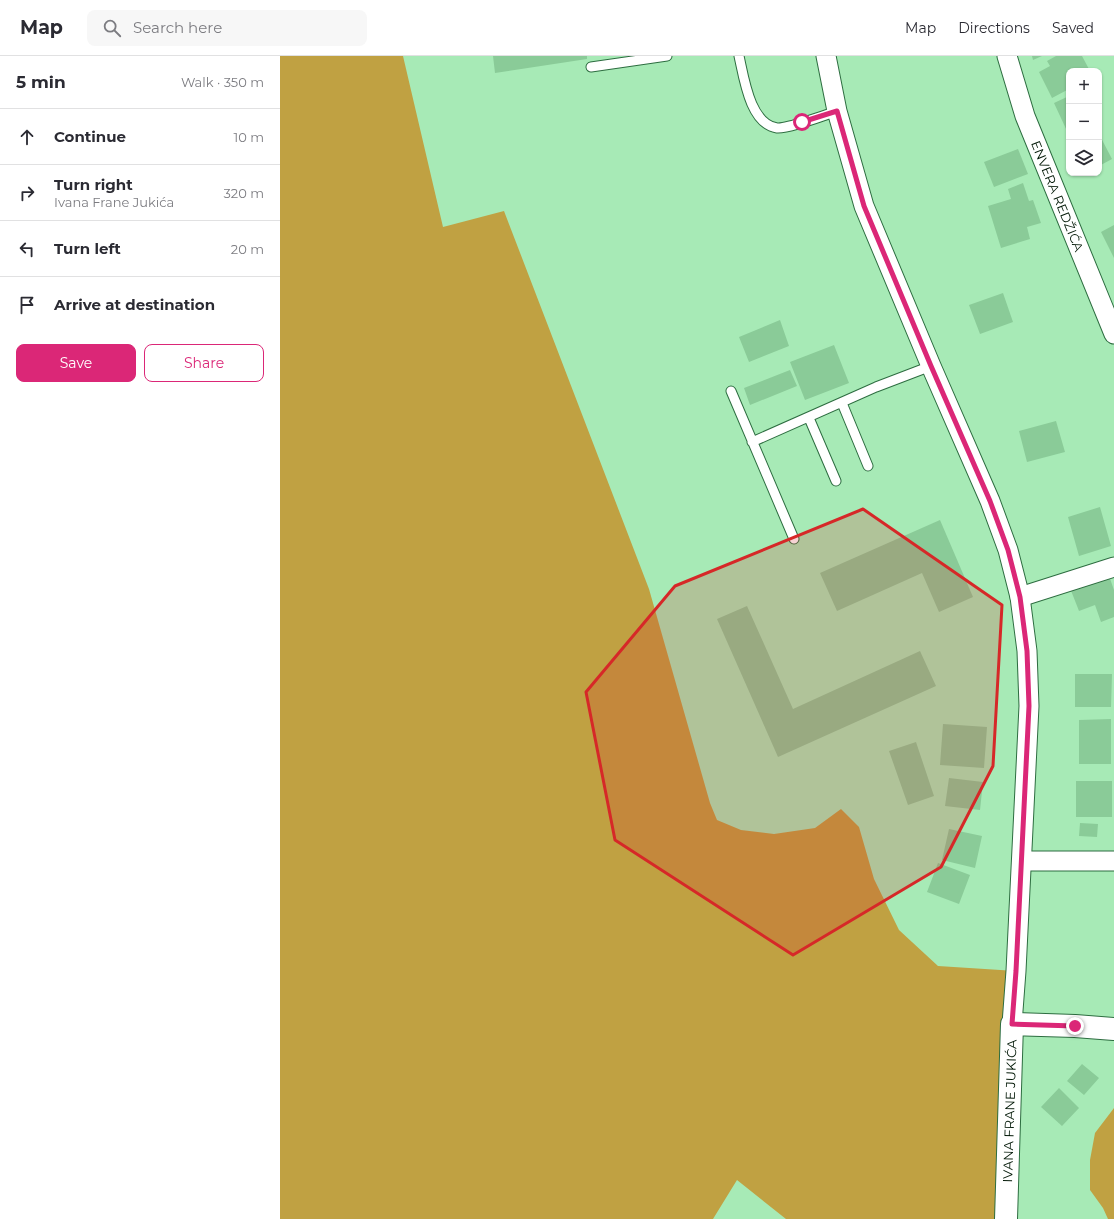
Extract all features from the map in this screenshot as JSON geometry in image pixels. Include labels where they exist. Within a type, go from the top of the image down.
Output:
[{"type":"street","name":"IVANA FRANE JUKIĆA","points":[[826,56],[837,111],[864,206],[931,366],[990,501],[1008,550],[1020,597],[1027,651],[1029,706],[1022,861],[1012,1024],[1006,1219]]},
{"type":"street","name":"ENVERA REDŽIĆA","points":[[1007,56],[1025,116],[1114,334]]},
{"type":"street","points":[[1020,597],[1114,567]]},
{"type":"street","points":[[1022,861],[1114,861]]},
{"type":"street","points":[[1012,1024],[1114,1029]]},
{"type":"lane","points":[[591,67],[667,56]]},
{"type":"lane","points":[[738,56],[751,103],[758,117],[768,124],[778,128],[837,111]]},
{"type":"lane","points":[[752,442],[810,418],[876,387],[931,366]]},
{"type":"lane","points":[[731,391],[794,539]]},
{"type":"lane","points":[[842,403],[868,466]]},
{"type":"lane","points":[[810,418],[836,481]]},
{"type":"highlighted area","points":[[863,509],[1002,605],[993,766],[941,867],[793,955],[615,840],[586,692],[675,586]]},
{"type":"shaded area","points":[[280,56],[403,56],[443,227],[504,211],[649,589],[710,803],[717,820],[741,830],[774,834],[815,828],[841,809],[859,827],[874,879],[899,930],[938,966],[1016,971],[1006,1219],[786,1219],[737,1180],[713,1219],[280,1219]]},
{"type":"shaded area","points":[[1114,1108],[1114,1219],[1108,1219],[1103,1208],[1090,1190],[1090,1160],[1095,1133]]},
{"type":"building","points":[[493,56],[587,56],[587,59],[495,73]]},
{"type":"building","points":[[1032,56],[1042,56],[1033,60]]},
{"type":"building","points":[[1056,56],[1082,56],[1088,68],[1066,68],[1066,91],[1052,98],[1039,72],[1050,66],[1047,61]]},
{"type":"building","points":[[1066,97],[1066,129],[1054,103]]},
{"type":"building","points":[[1102,140],[1112,159],[1102,164]]},
{"type":"building","points":[[1018,149],[1028,174],[994,187],[984,162]]},
{"type":"building","points":[[1023,183],[1029,201],[1033,200],[1041,223],[1027,227],[1030,239],[1001,248],[988,206],[1011,199],[1008,189]]},
{"type":"building","points":[[1114,225],[1114,258],[1101,232]]},
{"type":"building","points":[[1003,293],[1013,322],[980,334],[969,305]]},
{"type":"building","points":[[780,320],[789,346],[749,362],[739,337]]},
{"type":"building","points":[[834,345],[849,383],[805,400],[790,362]]},
{"type":"building","points":[[790,370],[797,386],[750,405],[744,388]]},
{"type":"building","points":[[1056,421],[1065,452],[1027,462],[1019,431]]},
{"type":"building","points":[[1100,507],[1111,546],[1079,556],[1068,517]]},
{"type":"building","points":[[940,520],[973,597],[939,612],[922,573],[837,611],[820,573]]},
{"type":"building","points":[[1108,573],[1114,590],[1114,617],[1101,622],[1095,605],[1079,611],[1070,588]]},
{"type":"building","points":[[747,606],[793,709],[920,651],[936,686],[778,757],[717,619]]},
{"type":"building","points":[[1075,674],[1112,674],[1111,707],[1075,707]]},
{"type":"building","points":[[1111,719],[1111,764],[1079,764],[1079,720]]},
{"type":"building","points":[[943,724],[987,727],[984,768],[940,765]]},
{"type":"building","points":[[916,742],[934,796],[908,805],[889,751]]},
{"type":"building","points":[[949,778],[983,782],[980,810],[945,806]]},
{"type":"building","points":[[1076,781],[1112,781],[1112,817],[1076,817]]},
{"type":"building","points":[[1080,823],[1098,824],[1097,837],[1079,836]]},
{"type":"building","points":[[949,829],[982,836],[975,868],[942,860]]},
{"type":"building","points":[[938,863],[970,875],[959,904],[927,892]]},
{"type":"building","points":[[1082,1064],[1099,1078],[1084,1095],[1067,1081]]},
{"type":"building","points":[[1059,1088],[1079,1108],[1062,1126],[1041,1107]]},
{"type":"route","points":[[802,122],[837,111],[864,206],[931,366],[990,501],[1008,550],[1020,597],[1027,651],[1029,706],[1022,861],[1012,1024],[1075,1026]]}]
